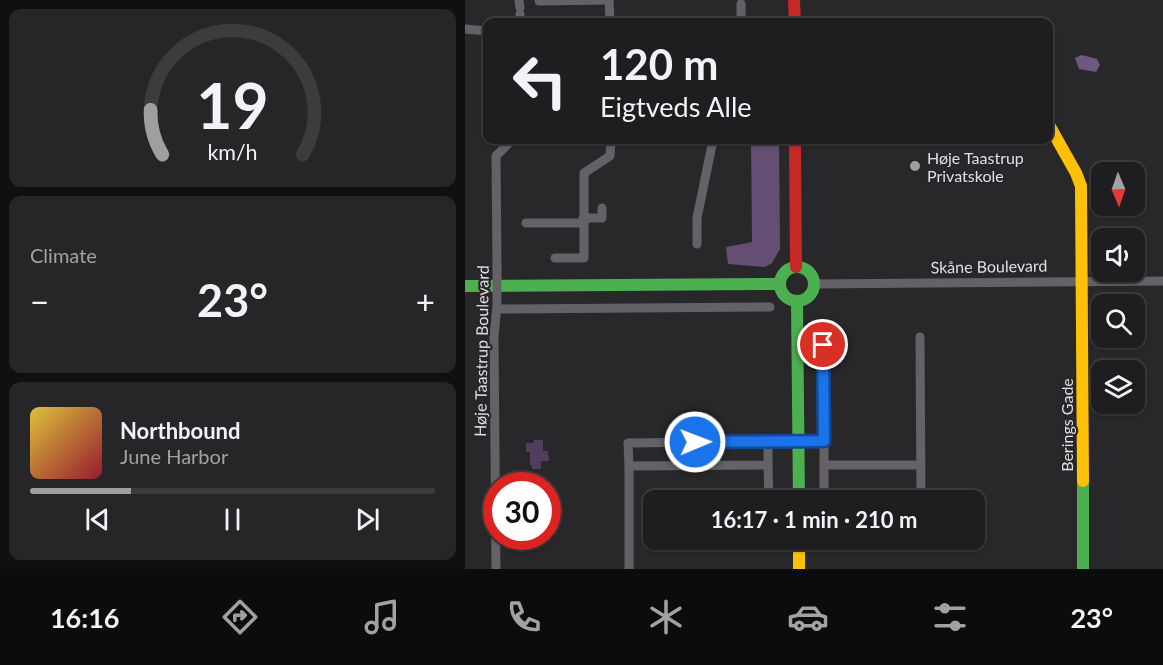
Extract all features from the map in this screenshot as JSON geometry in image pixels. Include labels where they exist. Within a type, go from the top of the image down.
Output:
[{"type":"street","points":[[539,1],[609,0],[610,18]]},
{"type":"street","points":[[794,0],[795,18]]},
{"type":"street","points":[[741,4],[741,18]]},
{"type":"street","points":[[465,29],[483,31]]},
{"type":"street","name":"Berings Gade","points":[[1053,132],[1076,172],[1081,186],[1083,569]]},
{"type":"street","name":"Høje Taastrup Boulevard","points":[[496,569],[494,337],[497,306],[496,156],[508,144]]},
{"type":"street","points":[[555,258],[584,258],[584,173],[610,156],[609,144]]},
{"type":"street","points":[[697,244],[697,218],[712,144]]},
{"type":"street","points":[[795,144],[796,267]]},
{"type":"street","points":[[526,223],[602,218],[602,208]]},
{"type":"street","points":[[796,267],[809,272],[815,284],[811,295],[797,302],[784,296],[780,284],[785,273],[796,267]]},
{"type":"street","name":"Skåne Boulevard","points":[[815,284],[1163,280]]},
{"type":"street","points":[[465,286],[780,284]]},
{"type":"street","points":[[797,302],[799,490]]},
{"type":"street","points":[[497,306],[770,307]]},
{"type":"street","points":[[920,337],[921,490]]},
{"type":"street","points":[[823,345],[824,490]]},
{"type":"street","points":[[768,441],[769,490]]},
{"type":"street","points":[[629,569],[628,443],[824,441]]},
{"type":"street","points":[[629,466],[768,465]]},
{"type":"street","points":[[824,465],[921,465]]},
{"type":"street","points":[[799,550],[799,569]]},
{"type":"shaded area","points":[[1082,55],[1097,59],[1100,65],[1096,72],[1079,69],[1075,58]]},
{"type":"shaded area","points":[[751,144],[779,144],[780,249],[772,263],[765,267],[728,264],[726,247],[752,242]]},
{"type":"shaded area","points":[[534,440],[543,440],[543,451],[548,451],[549,461],[541,461],[541,469],[532,469],[530,452],[526,452],[526,443],[533,443]]},
{"type":"traffic: fast","points":[[797,267],[809,272],[814,284],[809,296],[797,301],[785,296],[780,284],[785,272],[797,267]]},
{"type":"traffic: fast","points":[[465,286],[780,284]]},
{"type":"traffic: fast","points":[[797,302],[799,490]]},
{"type":"traffic: fast","points":[[1083,481],[1083,569]]},
{"type":"traffic: slow","points":[[1053,132],[1081,186],[1083,481]]},
{"type":"traffic: slow","points":[[799,550],[799,569]]},
{"type":"traffic: jam","points":[[794,0],[795,18]]},
{"type":"traffic: jam","points":[[795,144],[796,267]]},
{"type":"place","name":"Høje Taastrup Privatskole","points":[[915,166]]},
{"type":"route","points":[[695,442],[824,441],[823,345]]}]
